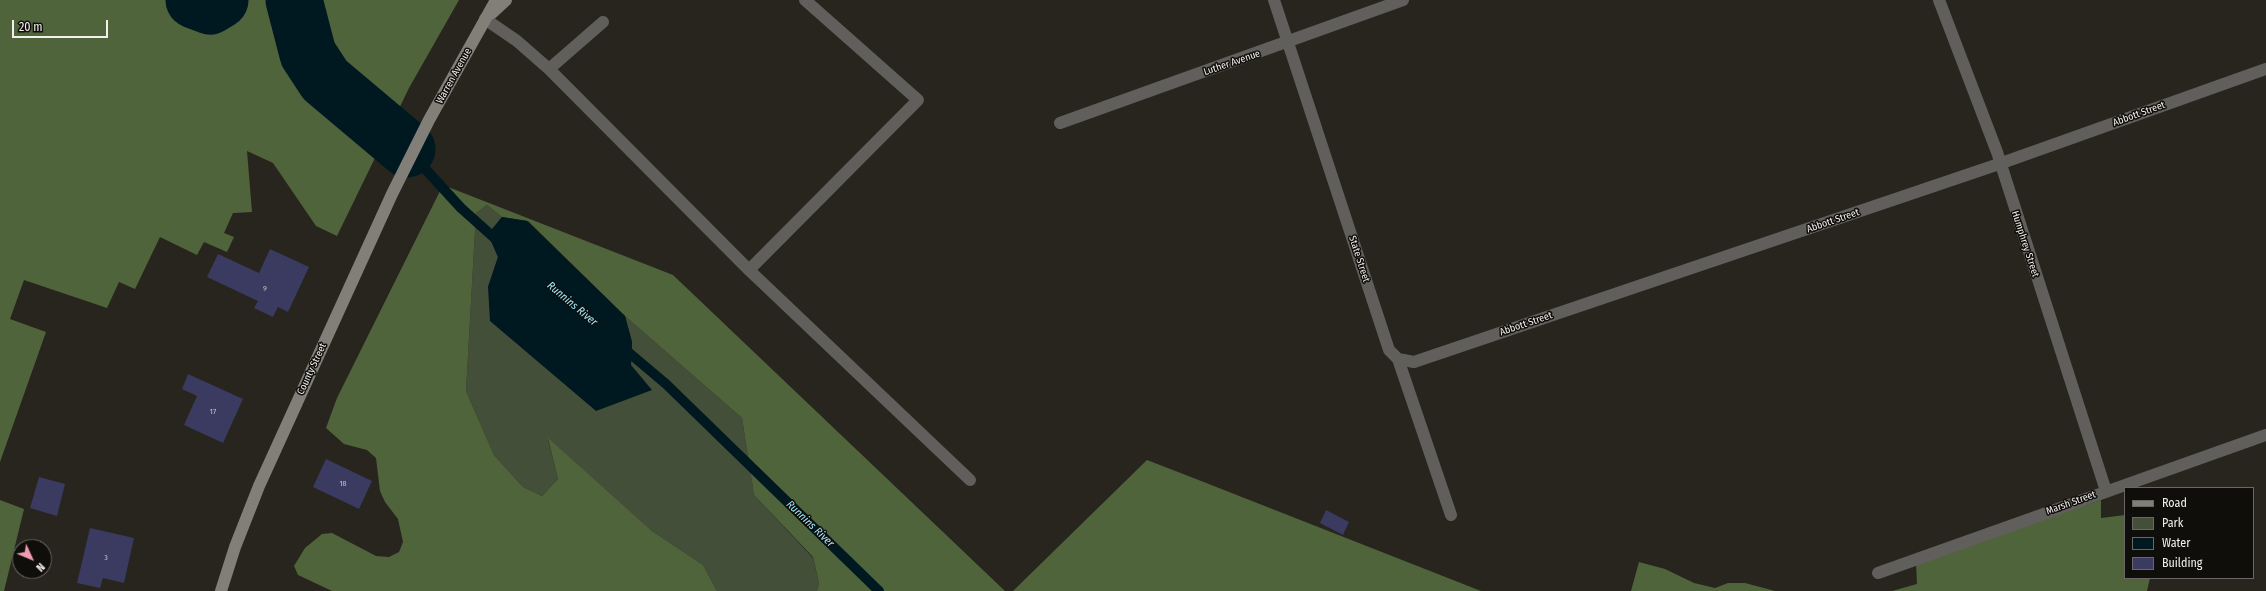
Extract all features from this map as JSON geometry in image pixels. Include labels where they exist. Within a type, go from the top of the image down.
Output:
[{"type":"main road","name":"Warren Avenue","points":[[413,152],[429,120],[496,0]]},
{"type":"main road","points":[[485,19],[506,0]]},
{"type":"main road","name":"County Street","points":[[221,591],[237,541],[258,486],[392,194],[413,152]]},
{"type":"street","points":[[749,270],[918,100],[805,0]]},
{"type":"street","name":"State Street","points":[[1274,0],[1389,350],[1398,359],[1451,515]]},
{"type":"street","name":"Luther Avenue","points":[[1060,123],[1289,43],[1403,0]]},
{"type":"street","name":"Humphrey Street","points":[[1939,0],[1997,152],[1999,164],[2106,491]]},
{"type":"street","points":[[485,19],[517,41],[549,69],[749,270],[970,480]]},
{"type":"street","points":[[549,69],[603,22]]},
{"type":"street","name":"Abbott Street","points":[[1398,359],[1414,362],[1999,164],[2266,69]]},
{"type":"street","name":"Marsh Street","points":[[1878,573],[2266,435]]},
{"type":"green space","points":[[0,0],[459,0],[409,88],[337,236],[316,226],[273,163],[247,151],[252,212],[233,213],[224,233],[234,237],[227,252],[204,242],[197,255],[160,237],[135,289],[119,282],[107,308],[24,280],[10,319],[46,332],[0,462]]},
{"type":"green space","points":[[443,185],[673,275],[1005,591],[817,591],[819,583],[813,557],[754,495],[742,418],[625,316],[528,221],[502,217],[487,205],[476,213],[466,391],[494,455],[523,487],[542,496],[558,479],[548,438],[652,531],[703,565],[717,591],[332,591],[298,575],[294,566],[305,548],[322,534],[332,533],[376,556],[389,557],[399,552],[403,542],[398,519],[385,502],[380,491],[376,458],[367,450],[344,444],[326,428],[337,398]]},
{"type":"green space","points":[[487,205],[502,217],[488,234],[498,257],[488,287],[631,365],[632,342],[625,316],[742,418],[754,495],[813,558],[819,583],[817,591],[717,591],[703,565],[652,531],[548,439],[558,479],[542,496],[523,487],[494,455],[466,391],[476,213]]},
{"type":"green space","points":[[1147,460],[1196,479],[1481,591],[1013,591]]},
{"type":"green space","points":[[0,500],[24,509],[17,539],[12,539],[12,558],[4,591],[0,591]]},
{"type":"green space","points":[[2101,500],[2101,518],[2124,515],[2124,579],[2150,579],[2147,591],[1892,591],[1917,584],[1916,562]]},
{"type":"green space","points":[[1639,562],[1665,569],[1694,583],[1715,588],[1728,583],[1745,583],[1775,591],[1631,591]]},
{"type":"water","points":[[502,217],[527,221],[625,316],[632,342],[631,365],[652,390],[596,411],[490,321],[488,287],[498,257],[488,234]]},
{"type":"building","points":[[270,249],[309,267],[288,312],[278,307],[273,317],[254,308],[258,301],[207,277],[218,254],[259,273]]},
{"type":"building","points":[[188,374],[243,399],[223,443],[184,425],[197,396],[182,389]]},
{"type":"building","points":[[326,459],[372,481],[359,509],[313,487]]},
{"type":"building","points":[[39,477],[65,484],[57,516],[30,508]]},
{"type":"building","points":[[1326,510],[1349,522],[1343,535],[1320,523]]},
{"type":"building","points":[[90,528],[134,538],[124,583],[103,578],[100,588],[77,583]]},
{"type":"waterway","name":"Runnins River","points":[[194,0],[210,6],[220,0]]},
{"type":"waterway","name":"Runnins River","points":[[294,0],[308,54],[325,80],[407,149]]},
{"type":"waterway","name":"Runnins River","points":[[407,149],[461,208],[499,242]]},
{"type":"waterway","name":"Runnins River","points":[[621,346],[666,384],[879,591]]}]
